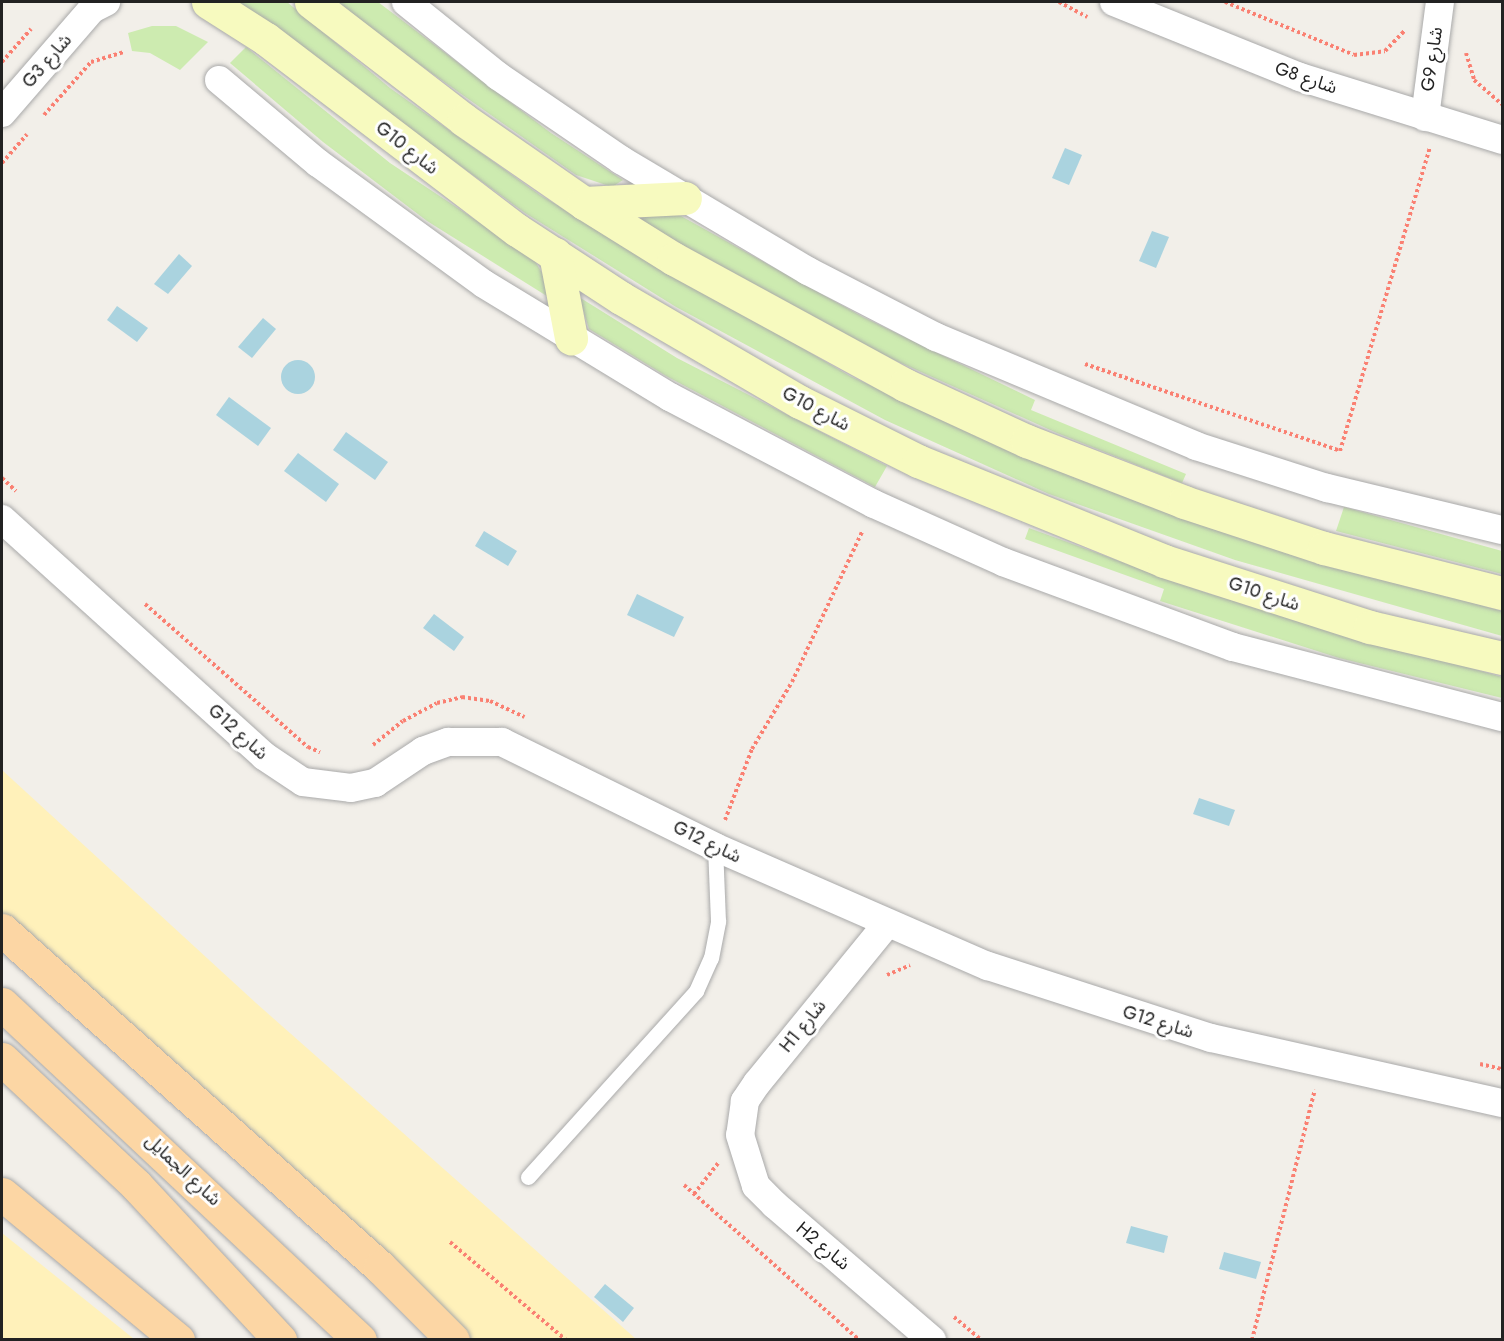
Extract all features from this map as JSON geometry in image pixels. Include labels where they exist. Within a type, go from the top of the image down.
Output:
[{"type":"main road","points":[[2,930],[380,1267],[453,1340]]},
{"type":"main road","name":"شارع الجمايل","points":[[2,1004],[360,1340]]},
{"type":"main road","points":[[2,1059],[136,1185],[280,1340]]},
{"type":"main road","points":[[2,1194],[178,1340]]},
{"type":"street","name":"G10 شارع","points":[[208,2],[266,39],[477,202],[555,254],[800,402],[1040,514],[1266,596],[1503,658]]},
{"type":"street","points":[[311,2],[464,120],[584,203],[786,323],[1027,441],[1184,502],[1324,548],[1503,593]]},
{"type":"street","points":[[406,2],[559,119],[808,271],[936,337],[1067,396],[1196,446],[1327,488],[1503,530]]},
{"type":"street","name":"G8 شارع","points":[[1114,2],[1300,77],[1503,140]]},
{"type":"street","name":"G9 شارع","points":[[1431,119],[1440,2]]},
{"type":"street","name":"G3 شارع","points":[[2,113],[97,4]]},
{"type":"street","points":[[219,80],[400,225],[571,338],[771,452],[874,504],[1004,562],[1222,644],[1350,681],[1503,717]]},
{"type":"street","points":[[584,203],[685,198]]},
{"type":"street","points":[[555,254],[571,338]]},
{"type":"street","name":"G12 شارع","points":[[2,519],[264,756],[303,782],[351,788],[375,783],[423,751],[448,742],[502,742],[715,847],[886,925],[1317,1083],[1503,1103]]},
{"type":"street","name":"H1 شارع","points":[[740,1135],[745,1101],[757,1083],[886,925]]},
{"type":"street","name":"H2 شارع","points":[[740,1135],[745,1161],[769,1199],[932,1340]]},
{"type":"lane","points":[[528,1178],[696,991],[711,958],[718,921],[715,847]]},
{"type":"path","points":[[1225,2],[1354,55],[1385,51],[1404,33],[1407,21]]},
{"type":"path","points":[[2,62],[33,27]]},
{"type":"path","points":[[1465,50],[1474,80],[1503,104]]},
{"type":"path","points":[[39,121],[91,62],[124,52]]},
{"type":"path","points":[[1067,396],[1079,362],[1340,451],[1431,119]]},
{"type":"path","points":[[2,163],[31,129]]},
{"type":"path","points":[[715,847],[752,749],[792,682],[874,504]]},
{"type":"path","points":[[881,982],[900,966],[917,965]]},
{"type":"path","points":[[1252,1340],[1317,1083]]},
{"type":"path","points":[[684,1185],[859,1340]]},
{"type":"path","points":[[450,1242],[567,1340]]},
{"type":"path","points":[[946,1310],[981,1340]]},
{"type":"green space","points":[[235,2],[287,2],[390,88],[540,195],[850,376],[982,436],[1346,567],[1502,611],[1502,636],[1235,560],[1049,494],[885,420],[676,307],[525,213]]},
{"type":"green space","points":[[338,2],[378,2],[551,133],[623,180],[612,187],[576,175],[382,38]]},
{"type":"green space","points":[[152,26],[176,26],[208,42],[180,70],[150,53],[132,51],[128,33]]},
{"type":"green space","points":[[246,47],[390,163],[533,258],[547,281],[550,298],[427,221],[323,142],[230,63]]},
{"type":"green space","points":[[662,211],[681,216],[863,317],[1035,400],[1031,410],[1186,474],[1182,483],[1057,433],[892,359],[754,287],[640,220],[642,213]]},
{"type":"green space","points":[[579,297],[677,358],[887,466],[875,487],[666,376],[589,329]]},
{"type":"green space","points":[[1344,507],[1502,551],[1502,574],[1336,531]]},
{"type":"green space","points":[[1029,528],[1204,592],[1502,677],[1502,698],[1339,658],[1160,601],[1164,589],[1025,539]]},
{"type":"sand","points":[[2,770],[256,1003],[636,1339],[448,1339],[2,912]]},
{"type":"sand","points":[[2,1233],[134,1339],[2,1339]]},
{"type":"water","points":[[1065,148],[1082,155],[1069,185],[1052,178]]},
{"type":"water","points":[[1152,231],[1169,237],[1156,268],[1139,261]]},
{"type":"water","points":[[179,254],[192,266],[168,294],[154,284]]},
{"type":"water","points":[[117,306],[148,328],[137,342],[107,320]]},
{"type":"water","points":[[263,318],[276,329],[252,358],[238,347]]},
{"type":"water","points":[[298,360],[310,365],[315,377],[310,389],[298,394],[286,389],[281,377],[286,365]]},
{"type":"water","points":[[229,397],[271,428],[258,446],[216,415]]},
{"type":"water","points":[[346,432],[388,462],[375,480],[333,450]]},
{"type":"water","points":[[298,453],[339,484],[326,502],[284,471]]},
{"type":"water","points":[[484,531],[517,551],[508,566],[475,546]]},
{"type":"water","points":[[637,594],[684,617],[674,637],[627,615]]},
{"type":"water","points":[[434,614],[464,637],[454,651],[423,628]]},
{"type":"water","points":[[1199,798],[1235,810],[1229,826],[1193,814]]},
{"type":"water","points":[[1131,1226],[1168,1236],[1164,1253],[1126,1243]]},
{"type":"water","points":[[1224,1252],[1261,1262],[1256,1279],[1219,1269]]},
{"type":"water","points":[[605,1284],[634,1308],[623,1322],[594,1297]]}]
